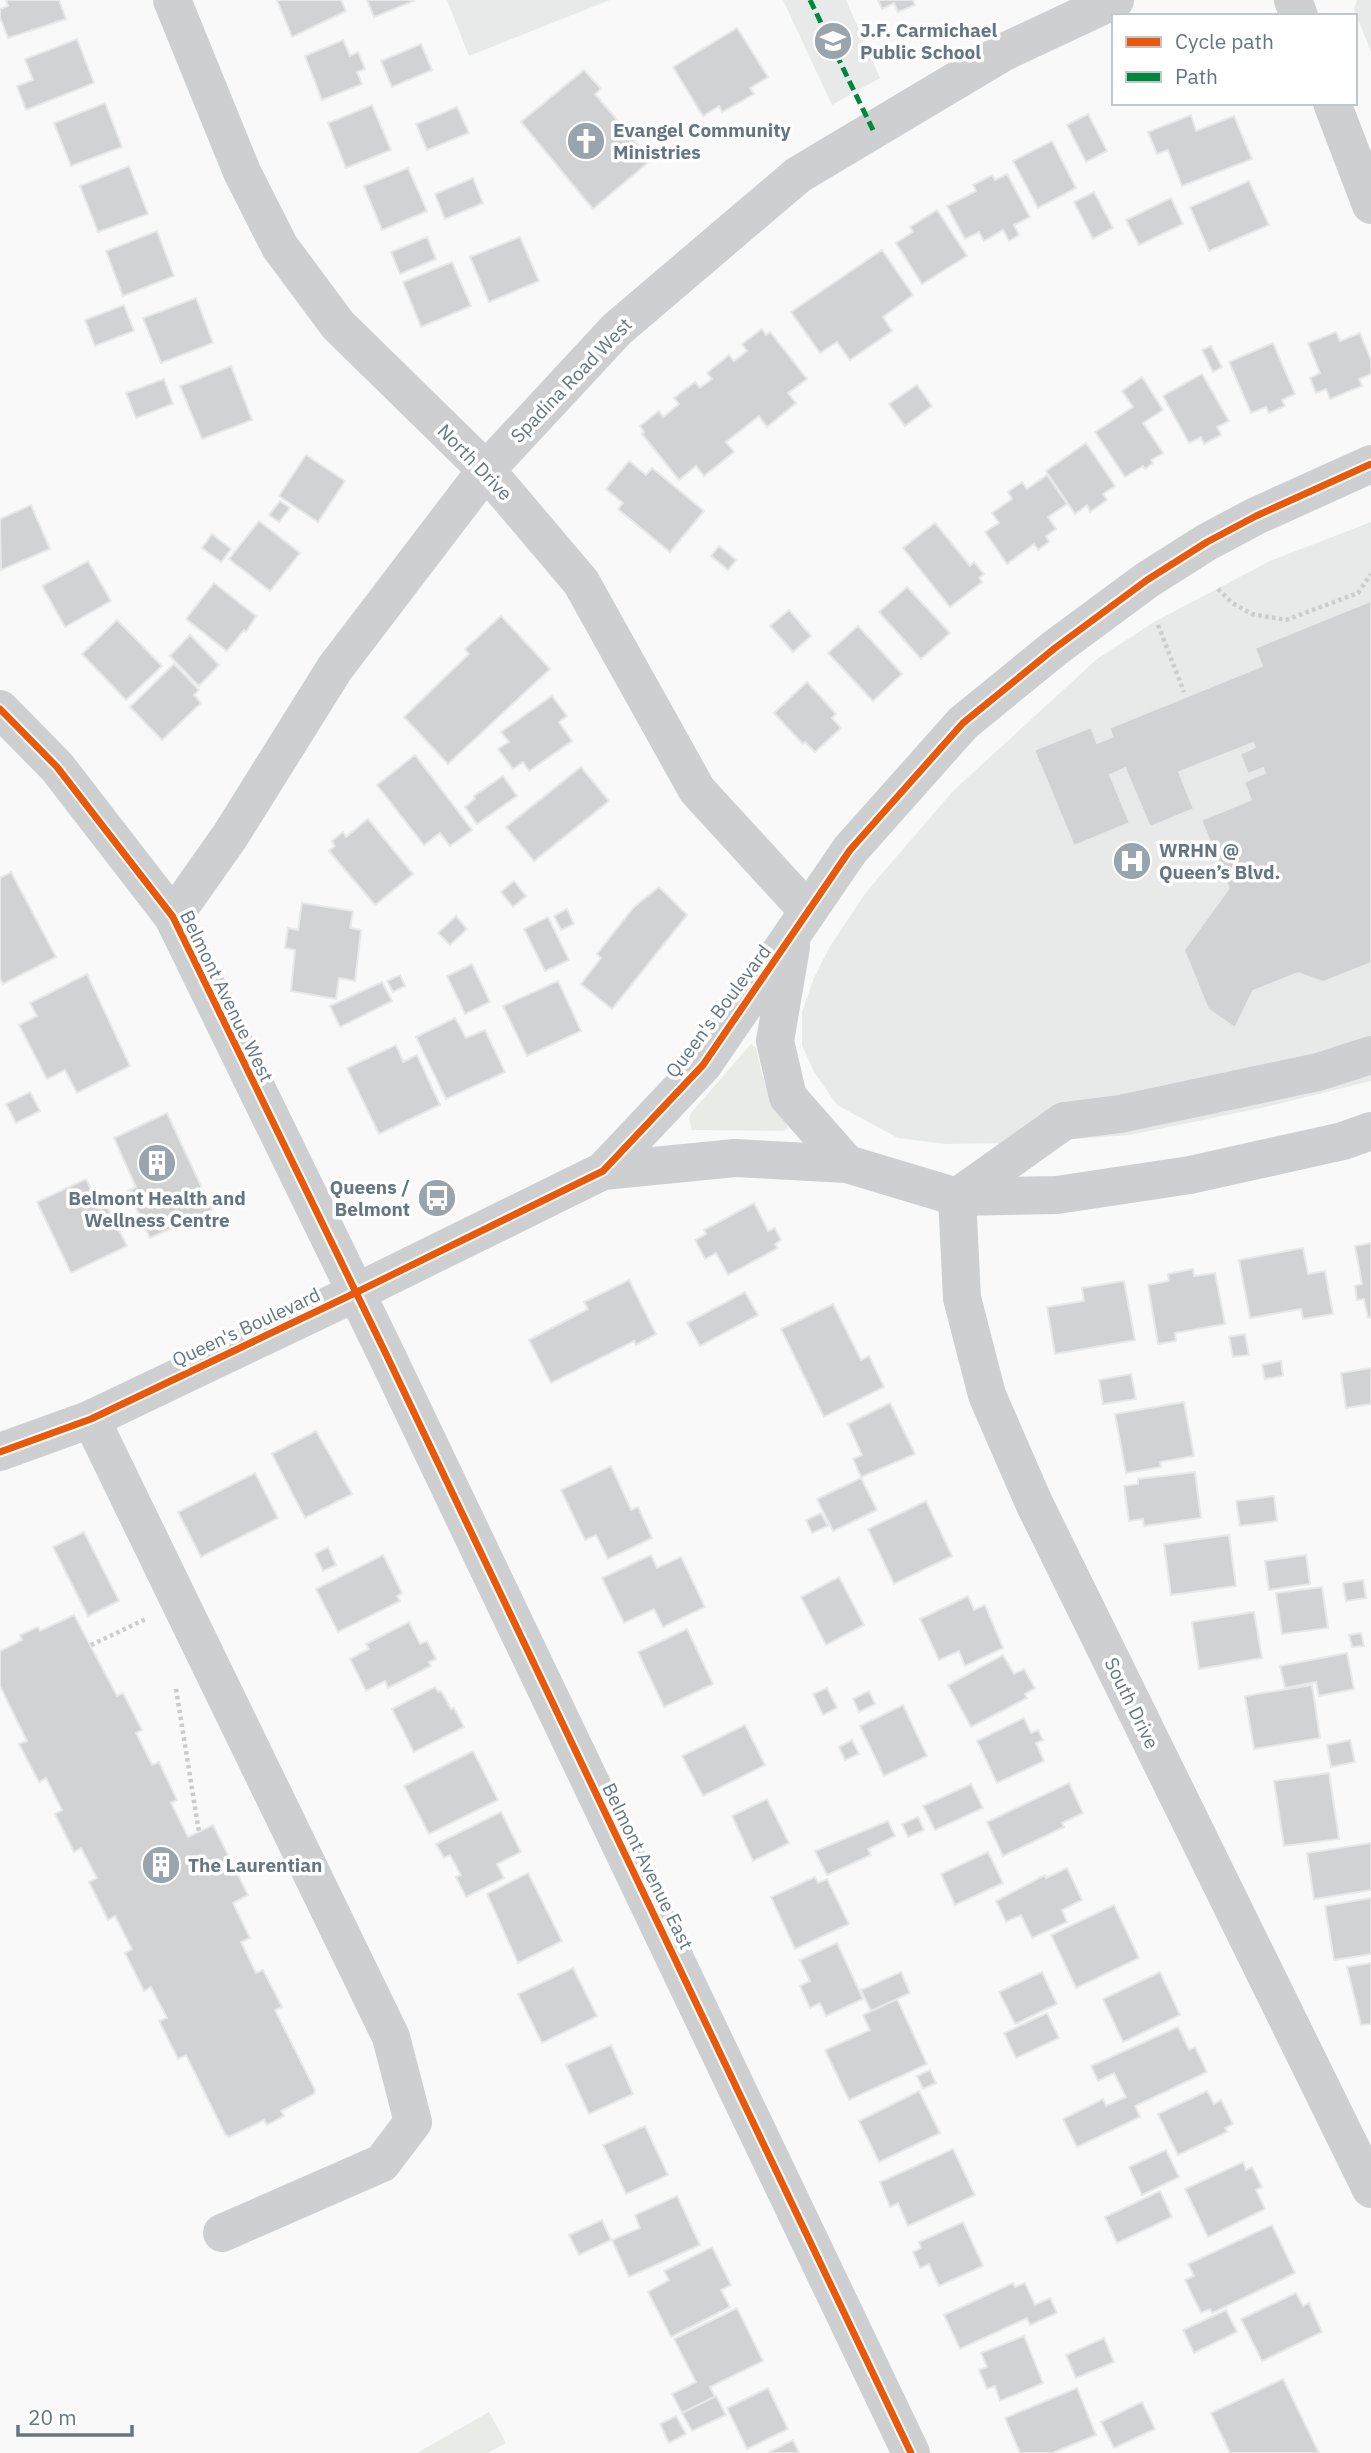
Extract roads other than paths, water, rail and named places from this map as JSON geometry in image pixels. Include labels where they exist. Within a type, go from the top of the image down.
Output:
[{"type":"street","name":"North Drive","points":[[172,0],[242,172],[280,247],[338,325],[486,470],[581,582],[697,790],[800,924]]},
{"type":"street","name":"Spadina Road West","points":[[173,917],[230,836],[335,668],[486,470],[617,328],[797,175],[1004,52],[1115,0]]},
{"type":"street","points":[[1333,105],[1371,205]]},
{"type":"street","name":"Queen's Boulevard","points":[[0,1452],[90,1419],[603,1171],[703,1065],[850,850],[963,723],[1055,648],[1147,580],[1207,542],[1255,516],[1371,464]]},
{"type":"street","name":"Belmont Avenue West","points":[[0,709],[57,767],[173,917],[355,1293]]},
{"type":"street","name":"Queen's Boulevard","points":[[800,924],[775,1041],[788,1097],[847,1164]]},
{"type":"street","points":[[957,1197],[1064,1121],[1147,1109],[1318,1072],[1371,1055]]},
{"type":"street","name":"Queen's Boulevard","points":[[603,1171],[735,1158],[847,1164],[957,1197],[1057,1195],[1190,1175],[1343,1141],[1371,1131]]},
{"type":"street","name":"South Drive","points":[[957,1197],[962,1298],[987,1395],[1034,1503],[1371,2189]]},
{"type":"street","name":"Belmont Avenue East","points":[[355,1293],[911,2453]]},
{"type":"street","points":[[90,1419],[391,2037],[413,2122],[382,2163],[222,2233]]},
{"type":"place","name":"J.F. Carmichael Public School","points":[[833,41]]},
{"type":"place","name":"Evangel Community Ministries","points":[[586,141]]},
{"type":"place","name":"WRHN @ Queen’s Blvd.","points":[[1132,861]]},
{"type":"place","name":"Belmont Health and Wellness Centre","points":[[157,1163]]},
{"type":"place","name":"Queens / Belmont","points":[[437,1198]]},
{"type":"place","name":"The Laurentian","points":[[161,1865]]}]
